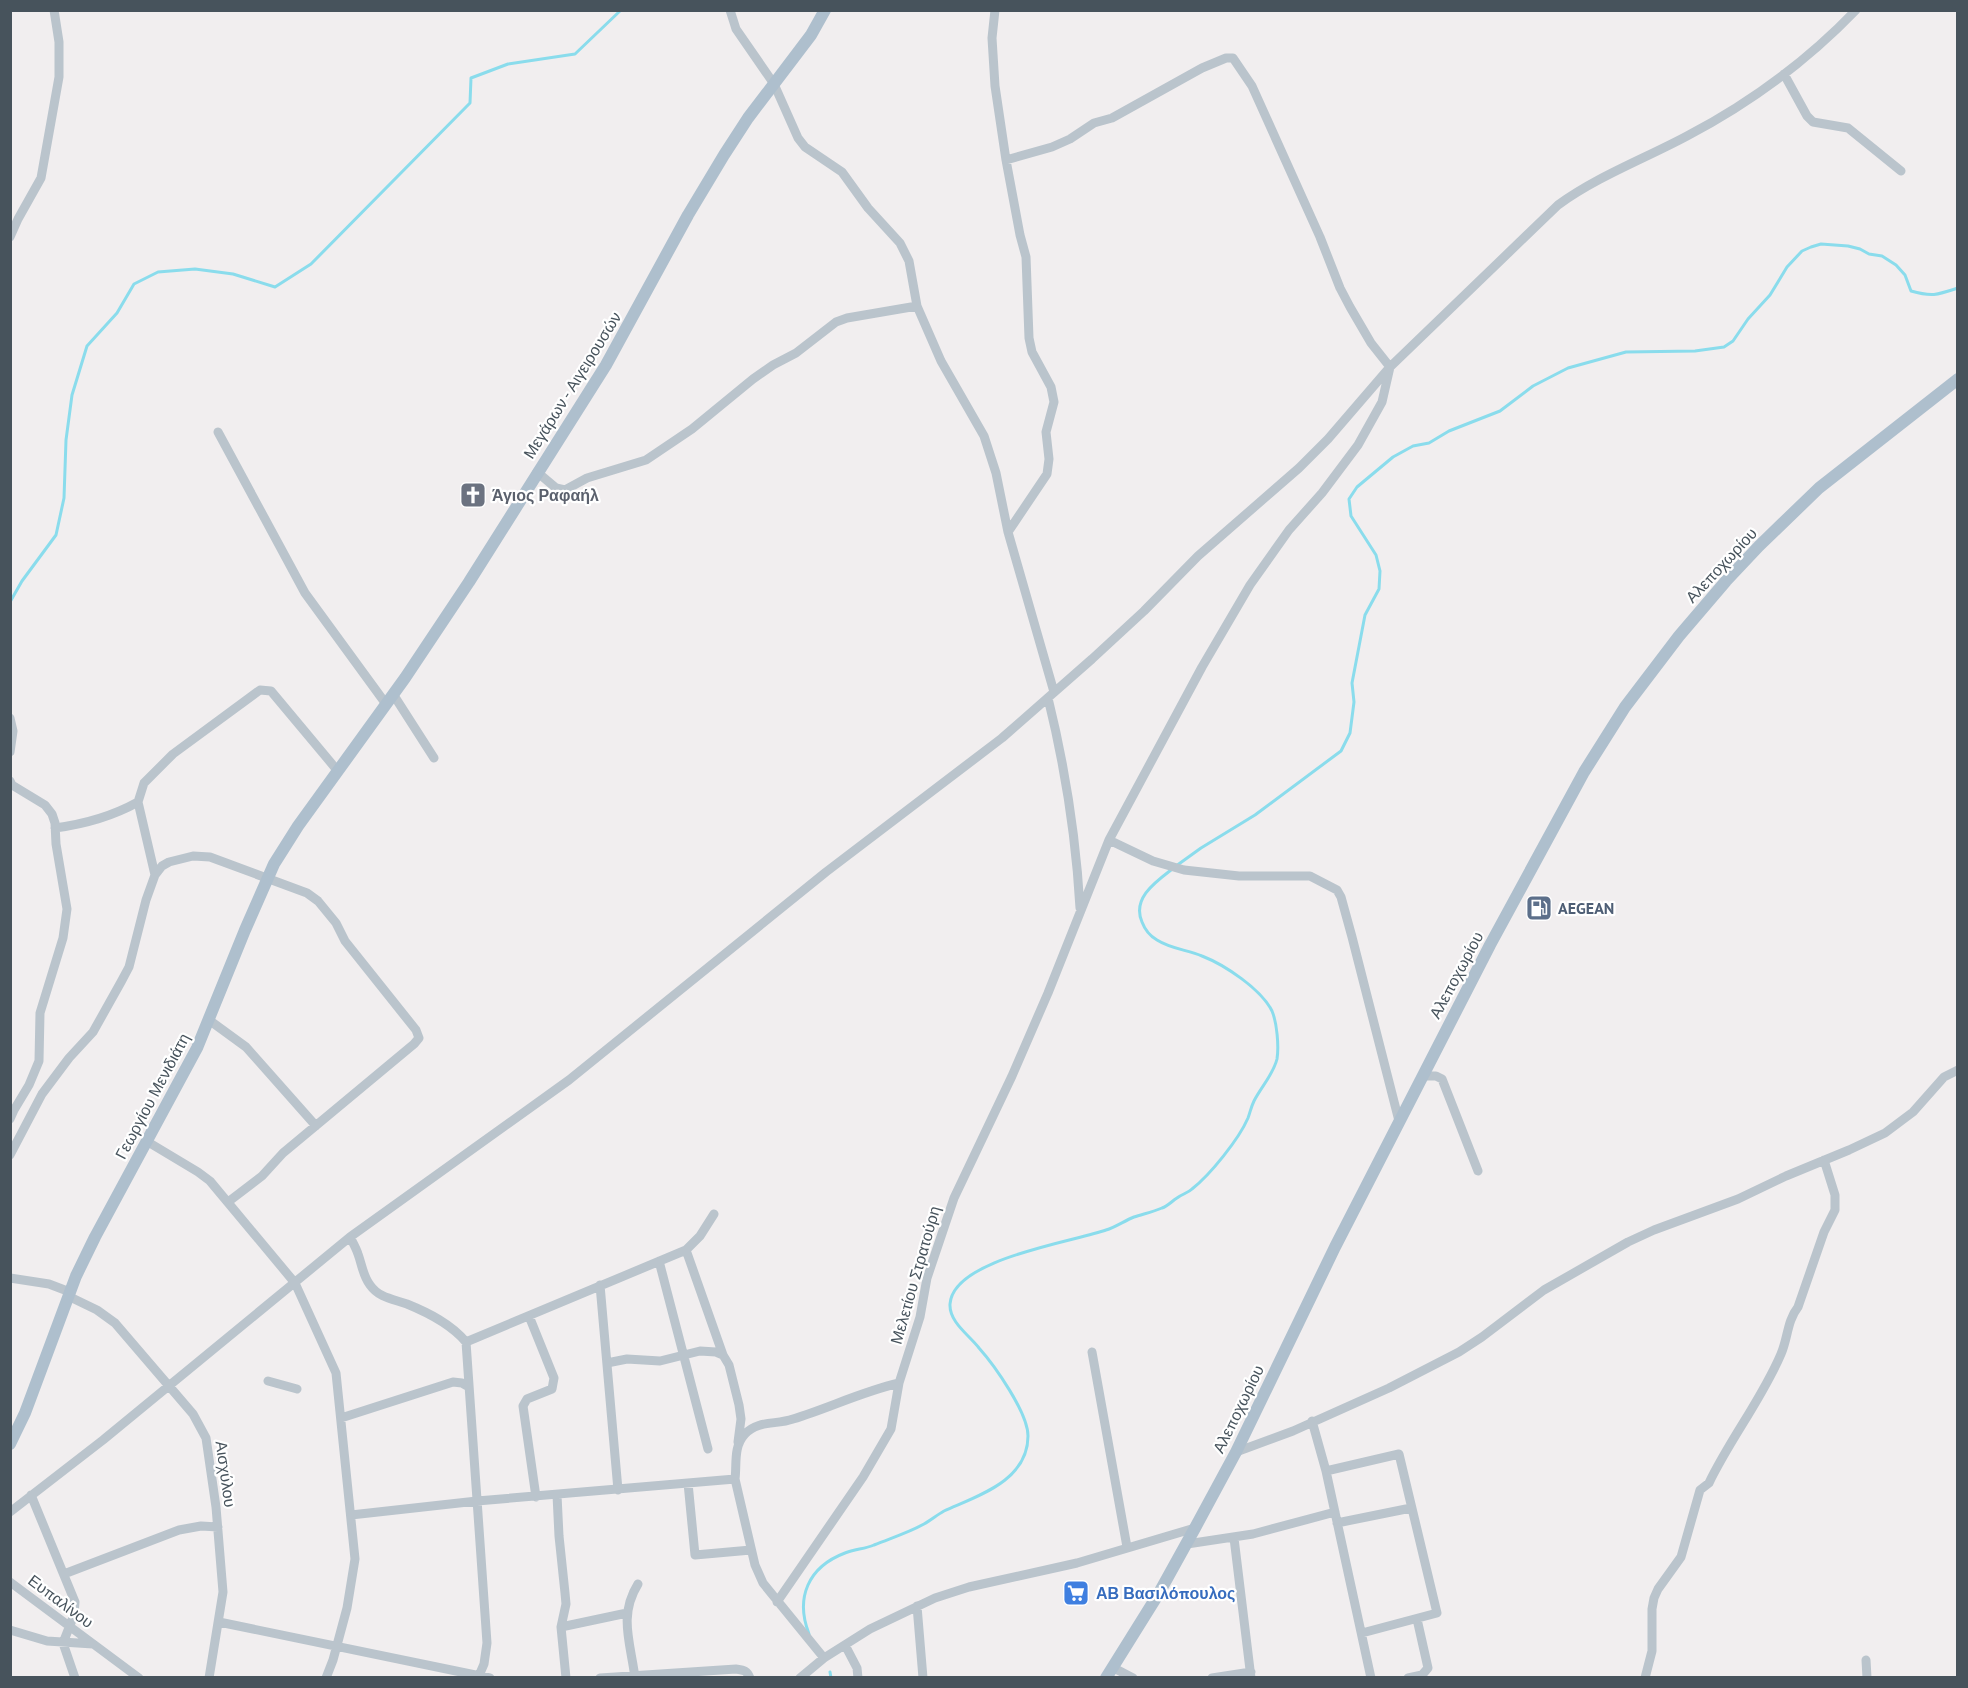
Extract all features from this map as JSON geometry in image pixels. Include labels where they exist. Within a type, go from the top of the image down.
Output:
[{"type":"main road","name":"Μεγάρων - Αιγειρουσών","points":[[338,770],[469,582],[628,327],[708,181],[738,133],[811,35],[825,10]]},
{"type":"main road","name":"Αλεποχωρίου","points":[[1109,1672],[1187,1544],[1236,1452],[1422,1076],[1584,772],[1625,707],[1726,581],[1820,488],[1958,379]]},
{"type":"main road","name":"Γεωργίου Μενιδιάτη","points":[[10,1444],[35,1386],[69,1294],[95,1237],[192,1059],[274,864],[286,843],[338,770]]},
{"type":"street","points":[[10,237],[41,178],[59,77],[59,42],[54,10]]},
{"type":"street","points":[[730,10],[736,29],[774,84],[798,138],[805,147],[842,172],[868,208],[900,243],[909,261],[917,306],[941,361],[984,436],[996,473],[1008,532],[1051,695],[1072,821],[1080,911]]},
{"type":"street","points":[[995,10],[992,57],[1006,160],[1026,257],[1028,322],[1032,352],[1051,387],[1054,402],[1046,432],[1049,459],[1047,474],[1008,532]]},
{"type":"street","points":[[10,1512],[169,1386],[350,1237],[569,1080],[826,872],[1002,738],[1144,611],[1198,556],[1299,468],[1328,439],[1390,367],[1544,218],[1566,200],[1606,176],[1703,128],[1761,92],[1856,10]]},
{"type":"street","points":[[1006,160],[1052,147],[1070,139],[1094,123],[1112,118],[1202,68],[1226,58],[1233,58],[1252,86],[1350,308],[1371,343],[1390,367]]},
{"type":"street","points":[[1784,74],[1807,116],[1813,122],[1848,128],[1901,171]]},
{"type":"street","points":[[537,472],[556,488],[565,490],[587,478],[639,464],[692,429],[773,365],[796,353],[836,322],[917,306]]},
{"type":"street","name":"Μελετίου Στρατούρη","points":[[777,1602],[888,1437],[894,1418],[899,1383],[920,1317],[927,1278],[954,1198],[1017,1066],[1109,840],[1202,667],[1250,585],[1288,530],[1322,493],[1358,445],[1382,402],[1390,367]]},
{"type":"street","points":[[218,432],[305,593],[434,758]]},
{"type":"street","points":[[155,875],[138,802],[144,783],[172,754],[260,690],[271,691],[338,770]]},
{"type":"street","points":[[10,718],[13,731],[10,752]]},
{"type":"street","points":[[10,781],[12,785],[45,805],[52,814],[67,909],[56,964],[41,1007],[39,1061],[10,1119]]},
{"type":"street","points":[[55,828],[78,825],[114,815],[138,802]]},
{"type":"street","points":[[1109,840],[1137,855],[1184,870],[1239,876],[1310,876],[1337,890],[1350,927],[1399,1121]]},
{"type":"street","points":[[10,1155],[42,1094],[69,1058],[93,1032],[122,982],[129,967],[146,900],[155,875],[162,866],[169,862],[193,856],[210,857],[294,887],[318,901],[336,923],[345,941],[419,1038],[284,1153],[262,1176],[228,1202]]},
{"type":"street","points":[[209,1020],[246,1047],[316,1126]]},
{"type":"street","points":[[1236,1452],[1273,1439],[1389,1388],[1459,1352],[1538,1294],[1612,1250],[1654,1230],[1748,1195],[1891,1130],[1912,1112],[1936,1084],[1958,1070]]},
{"type":"street","points":[[1422,1076],[1436,1076],[1442,1079],[1478,1171]]},
{"type":"street","points":[[148,1142],[210,1181],[295,1283],[336,1373],[354,1544],[354,1570],[347,1608],[326,1677]]},
{"type":"street","points":[[1645,1677],[1652,1651],[1652,1609],[1658,1589],[1681,1557],[1700,1490],[1709,1483],[1781,1354],[1792,1315],[1798,1307],[1824,1232],[1835,1210],[1834,1195],[1824,1160]]},
{"type":"street","points":[[466,1342],[686,1250],[700,1236],[714,1214]]},
{"type":"street","points":[[350,1237],[366,1278],[373,1289],[385,1298],[434,1317],[454,1330],[466,1342],[487,1643],[484,1664],[478,1676]]},
{"type":"street","points":[[686,1250],[723,1355],[729,1365],[739,1405],[741,1419],[735,1479],[755,1565],[763,1583],[824,1659]]},
{"type":"street","points":[[659,1261],[708,1449]]},
{"type":"street","name":"Αισχύλου","points":[[10,1278],[49,1284],[106,1315],[193,1414],[206,1438],[218,1527],[223,1592],[209,1677]]},
{"type":"street","points":[[600,1285],[618,1490]]},
{"type":"street","points":[[529,1316],[555,1384],[552,1389],[527,1399],[523,1406],[536,1497]]},
{"type":"street","points":[[607,1364],[627,1359],[660,1361],[700,1351],[723,1355]]},
{"type":"street","points":[[1092,1353],[1127,1547]]},
{"type":"street","points":[[267,1381],[297,1389]]},
{"type":"street","points":[[341,1418],[453,1382],[469,1387]]},
{"type":"street","points":[[737,1450],[745,1434],[761,1424],[792,1420],[865,1392],[899,1383]]},
{"type":"street","points":[[1312,1421],[1326,1471],[1371,1677]]},
{"type":"street","points":[[1326,1471],[1399,1454],[1437,1613],[1362,1633]]},
{"type":"street","points":[[351,1515],[477,1501],[735,1479]]},
{"type":"street","points":[[688,1483],[695,1556],[751,1550]]},
{"type":"street","points":[[31,1495],[75,1602],[71,1626],[63,1643],[75,1677]]},
{"type":"street","points":[[557,1495],[566,1604],[561,1628],[567,1677]]},
{"type":"street","points":[[1337,1523],[1411,1508]]},
{"type":"street","points":[[1187,1544],[1234,1538],[1335,1512]]},
{"type":"street","points":[[64,1574],[178,1530],[201,1526],[218,1527]]},
{"type":"street","points":[[800,1677],[811,1674],[824,1659],[870,1629],[952,1592],[1077,1563],[1195,1528]]},
{"type":"street","points":[[1212,1677],[1251,1675],[1234,1538]]},
{"type":"street","name":"Ευπαλίνου","points":[[10,1582],[139,1677]]},
{"type":"street","points":[[635,1676],[627,1628],[627,1613],[628,1601],[638,1584]]},
{"type":"street","points":[[917,1606],[923,1677]]},
{"type":"street","points":[[561,1628],[627,1613]]},
{"type":"street","points":[[1408,1677],[1422,1674],[1428,1668],[1417,1619]]},
{"type":"street","points":[[219,1622],[490,1677]]},
{"type":"street","name":"Ευπαλίνου","points":[[10,1630],[46,1641],[94,1644]]},
{"type":"street","points":[[846,1645],[857,1668],[858,1677]]},
{"type":"street","points":[[1866,1660],[1867,1677]]},
{"type":"street","points":[[600,1677],[736,1669],[748,1672],[750,1677]]},
{"type":"street","points":[[1109,1672],[1132,1677]]},
{"type":"waterway","points":[[10,602],[22,581],[56,535],[64,498],[66,440],[72,395],[87,346],[117,313],[134,284],[158,272],[195,269],[233,274],[275,287],[311,264],[470,103],[471,78],[508,64],[575,54],[621,10]]},
{"type":"waterway","points":[[1176,866],[1255,815],[1341,751],[1350,733],[1354,702],[1352,683],[1365,615],[1379,589],[1380,571],[1376,555],[1351,516],[1349,499],[1357,487],[1393,457],[1413,446],[1429,443],[1449,431],[1500,411],[1533,386],[1568,368],[1626,352],[1695,351],[1724,347],[1733,341],[1748,319],[1770,295],[1787,267],[1802,251],[1821,244],[1848,246],[1882,256],[1896,265],[1905,275],[1911,291],[1934,294],[1958,288]]},
{"type":"waterway","points":[[809,1634],[805,1621],[804,1596],[808,1585],[822,1566],[845,1553],[871,1546],[912,1530],[944,1511],[985,1493],[1010,1476],[1020,1465],[1026,1452],[1027,1426],[1010,1390],[953,1317],[950,1304],[956,1288],[971,1275],[992,1264],[1042,1247],[1110,1229],[1134,1217],[1164,1207],[1190,1190],[1215,1166],[1238,1136],[1254,1101],[1273,1070],[1278,1054],[1274,1016],[1260,994],[1221,965],[1157,940],[1143,925],[1140,914],[1142,899],[1146,892],[1171,870]]},
{"type":"waterway","points":[[830,1672],[831,1678]]},
{"type":"place","name":"Άγιος Ραφαήλ","points":[[473,495]]},
{"type":"place","name":"AEGEAN","points":[[1539,908]]},
{"type":"place","name":"ΑΒ Βασιλόπουλος","points":[[1076,1593]]}]
